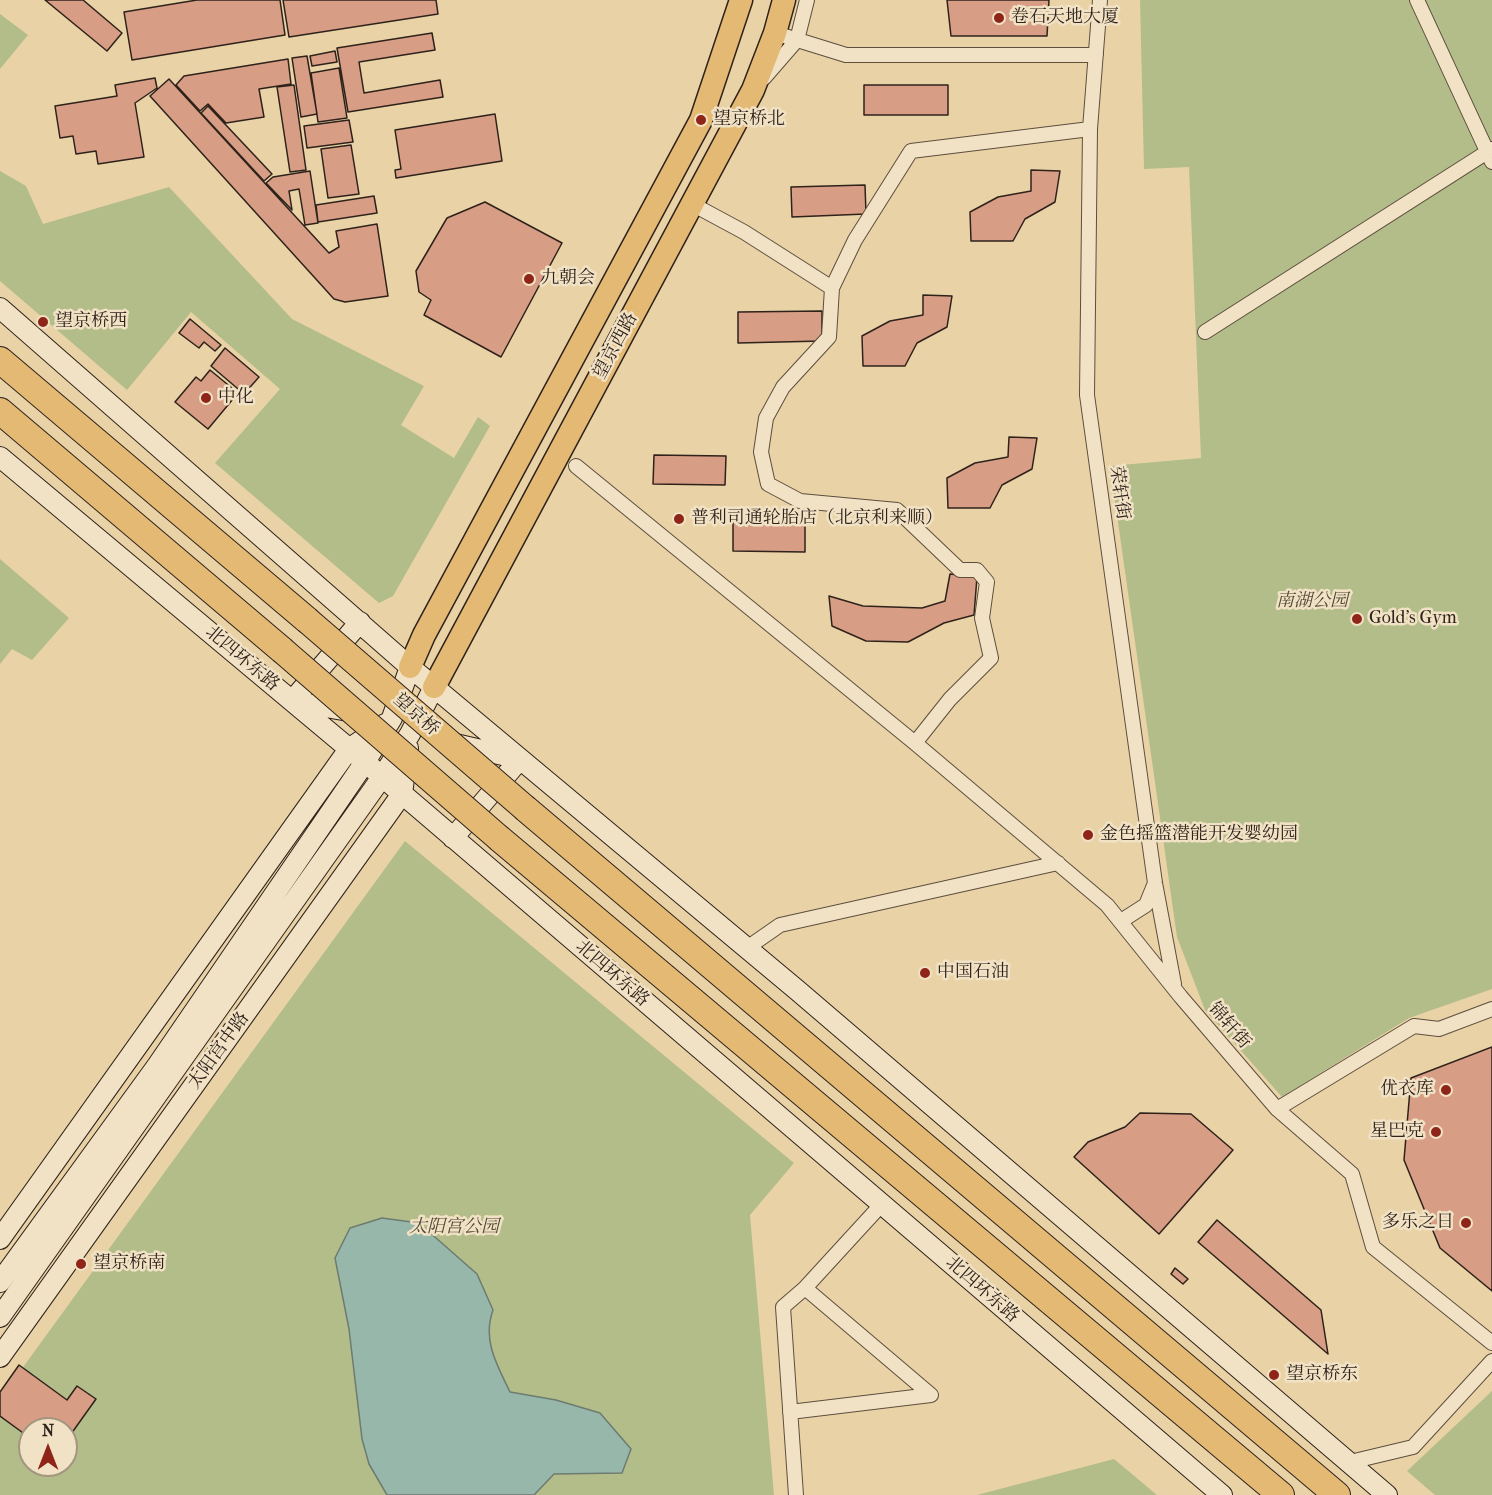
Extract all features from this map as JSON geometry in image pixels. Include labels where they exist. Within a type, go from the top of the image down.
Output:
[{"type":"highway","name":"望京桥","points":[[0,360],[307,620],[525,809],[1337,1495]]},
{"type":"highway","name":"北四环东路","points":[[0,411],[282,650],[500,839],[1281,1495]]},
{"type":"main road","name":"望京西路","points":[[410,667],[424,635],[525,443],[701,120],[741,0]]},
{"type":"main road","name":"望京西路","points":[[434,687],[753,90],[775,33],[784,0]]},
{"type":"street","points":[[753,90],[797,40],[807,0]]},
{"type":"street","name":"荣轩街","points":[[1100,0],[1090,129],[1087,395],[1155,883],[1175,987]]},
{"type":"street","points":[[1205,332],[1490,155],[1417,0]]},
{"type":"street","points":[[775,33],[846,55],[1096,55]]},
{"type":"street","points":[[915,743],[950,699],[991,658],[982,618],[987,582],[977,570],[960,570],[897,510],[800,501],[768,484],[761,452],[766,418],[783,387],[829,337],[832,288],[855,240],[911,151],[1090,129]]},
{"type":"street","points":[[692,204],[744,232],[832,288]]},
{"type":"street","points":[[0,308],[410,667],[747,948],[1387,1495]]},
{"type":"street","name":"北四环东路","points":[[0,457],[365,762],[1222,1495]]},
{"type":"street","name":"锦轩街","points":[[576,466],[915,743],[1107,905],[1277,1109],[1352,1174],[1373,1247],[1492,1343]]},
{"type":"street","points":[[292,701],[360,622]]},
{"type":"street","points":[[0,1282],[157,1066],[365,762],[392,718],[410,667]]},
{"type":"street","points":[[410,734],[434,687]]},
{"type":"street","points":[[292,701],[392,718],[410,734],[520,759]]},
{"type":"street","points":[[0,1239],[349,749],[392,718]]},
{"type":"street","name":"太阳宫中路","points":[[0,1317],[382,777],[410,734]]},
{"type":"street","name":"太阳宫中路","points":[[0,1357],[402,794],[410,734]]},
{"type":"street","points":[[453,838],[520,759]]},
{"type":"street","points":[[747,948],[780,925],[1058,863]]},
{"type":"street","points":[[1121,921],[1146,905],[1155,883]]},
{"type":"street","points":[[1277,1109],[1414,1026],[1439,1029],[1492,1010]]},
{"type":"street","points":[[85,1120],[157,1066]]},
{"type":"street","points":[[138,1164],[154,1101]]},
{"type":"street","points":[[796,1495],[783,1307],[806,1288],[882,1204]]},
{"type":"street","points":[[790,1412],[931,1395],[806,1288]]},
{"type":"street","points":[[1350,1462],[1413,1447],[1492,1361]]},
{"type":"green space","name":"南湖公园","points":[[1140,0],[1492,0],[1492,989],[1409,1018],[1282,1097],[1205,1010],[1177,937],[1110,466],[1201,458],[1189,167],[1144,169]]},
{"type":"green space","points":[[0,14],[28,35],[0,69]]},
{"type":"green space","points":[[0,171],[26,186],[43,224],[169,187],[292,319],[424,386],[401,425],[454,458],[478,417],[490,426],[393,596],[379,603],[215,463],[280,389],[191,312],[127,390],[0,281]]},
{"type":"green space","points":[[0,559],[69,618],[32,660],[12,649],[0,664]]},
{"type":"green space","name":"太阳宫公园","points":[[405,841],[794,1163],[750,1215],[774,1495],[0,1495],[0,1399]]},
{"type":"green space","points":[[1492,1391],[1492,1495],[1435,1495],[1407,1471]]},
{"type":"green space","points":[[1114,1459],[1157,1495],[977,1495]]},
{"type":"shaded area","points":[[382,1218],[419,1223],[477,1274],[493,1310],[490,1321],[490,1342],[500,1372],[510,1392],[556,1400],[600,1413],[631,1449],[622,1473],[554,1474],[534,1495],[387,1495],[369,1464],[362,1439],[349,1329],[335,1258],[350,1228]]},
{"type":"building","points":[[45,0],[83,0],[122,33],[107,51]]},
{"type":"building","points":[[197,0],[280,0],[285,35],[132,60],[124,12]]},
{"type":"building","points":[[283,0],[436,0],[438,14],[289,37]]},
{"type":"building","name":"卷石天地大厦","points":[[947,0],[1049,0],[1047,36],[951,36]]},
{"type":"building","points":[[432,33],[435,50],[359,62],[364,93],[440,80],[443,97],[348,112],[337,48]]},
{"type":"building","points":[[335,51],[337,62],[312,66],[310,56]]},
{"type":"building","points":[[307,56],[317,114],[301,117],[292,58]]},
{"type":"building","points":[[288,59],[291,84],[259,89],[264,117],[226,123],[208,104],[200,111],[176,85],[184,76]]},
{"type":"building","points":[[339,68],[347,118],[318,122],[311,73]]},
{"type":"building","points":[[155,78],[157,88],[135,103],[144,157],[98,164],[96,151],[76,154],[73,136],[60,138],[55,106],[117,96],[115,85]]},
{"type":"building","points":[[169,79],[329,253],[339,247],[336,231],[377,224],[388,296],[345,302],[334,299],[150,96]]},
{"type":"building","points":[[294,85],[306,170],[290,172],[277,87]]},
{"type":"building","points":[[864,85],[948,85],[948,115],[864,115]]},
{"type":"building","points":[[208,106],[272,174],[264,181],[201,113]]},
{"type":"building","points":[[495,114],[502,161],[396,178],[395,170],[401,169],[395,130]]},
{"type":"building","points":[[349,120],[353,142],[307,148],[304,126]]},
{"type":"building","points":[[351,145],[359,194],[328,198],[321,149]]},
{"type":"building","points":[[1031,170],[1060,171],[1055,202],[1025,219],[1013,241],[971,241],[970,212],[998,197],[1031,191]]},
{"type":"building","points":[[310,171],[318,223],[305,225],[299,189],[289,191],[292,210],[266,183],[273,177]]},
{"type":"building","points":[[865,185],[866,214],[792,217],[791,187]]},
{"type":"building","points":[[374,196],[377,213],[318,222],[316,205]]},
{"type":"building","points":[[485,202],[562,243],[501,357],[424,315],[431,300],[419,292],[416,271],[447,218]]},
{"type":"building","points":[[923,295],[952,296],[947,327],[917,343],[905,366],[863,366],[862,336],[890,321],[923,315]]},
{"type":"building","points":[[822,311],[822,341],[738,343],[738,312]]},
{"type":"building","points":[[190,319],[221,345],[215,351],[204,342],[199,348],[179,333]]},
{"type":"building","points":[[225,348],[259,377],[244,394],[211,366]]},
{"type":"building","name":"中化","points":[[210,370],[238,393],[208,429],[175,402],[196,377],[201,381]]},
{"type":"building","points":[[1009,437],[1037,438],[1032,469],[1002,485],[990,508],[948,508],[947,478],[975,463],[1008,457]]},
{"type":"building","points":[[654,455],[726,456],[725,485],[653,484]]},
{"type":"building","points":[[733,522],[805,523],[805,552],[733,551]]},
{"type":"building","points":[[950,574],[977,577],[974,615],[944,623],[908,642],[866,641],[832,626],[829,596],[863,606],[922,608],[945,601]]},
{"type":"building","points":[[1492,1047],[1492,1291],[1440,1248],[1404,1160],[1411,1078]]},
{"type":"building","points":[[1140,1113],[1191,1114],[1233,1150],[1159,1234],[1074,1157],[1088,1142],[1125,1127]]},
{"type":"building","points":[[1217,1220],[1321,1310],[1328,1354],[1198,1242]]},
{"type":"building","points":[[1175,1268],[1188,1279],[1183,1284],[1171,1274]]},
{"type":"building","points":[[19,1365],[67,1400],[77,1386],[96,1399],[78,1424],[78,1417],[18,1417],[18,1429],[0,1416],[0,1392]]},
{"type":"place","name":"卷石天地大厦","points":[[999,18]]},
{"type":"place","name":"望京桥北","points":[[701,120]]},
{"type":"place","name":"九朝会","points":[[529,279]]},
{"type":"place","name":"望京桥西","points":[[43,322]]},
{"type":"place","name":"中化","points":[[206,398]]},
{"type":"place","name":"普利司通轮胎店（北京利来顺）","points":[[679,519]]},
{"type":"place","name":"Gold's Gym","points":[[1357,619]]},
{"type":"place","name":"金色摇篮潜能开发婴幼园","points":[[1088,835]]},
{"type":"place","name":"中国石油","points":[[925,973]]},
{"type":"place","name":"优衣库","points":[[1446,1090]]},
{"type":"place","name":"星巴克","points":[[1436,1132]]},
{"type":"place","name":"多乐之日","points":[[1466,1223]]},
{"type":"place","name":"望京桥南","points":[[81,1264]]},
{"type":"place","name":"望京桥东","points":[[1274,1375]]}]
